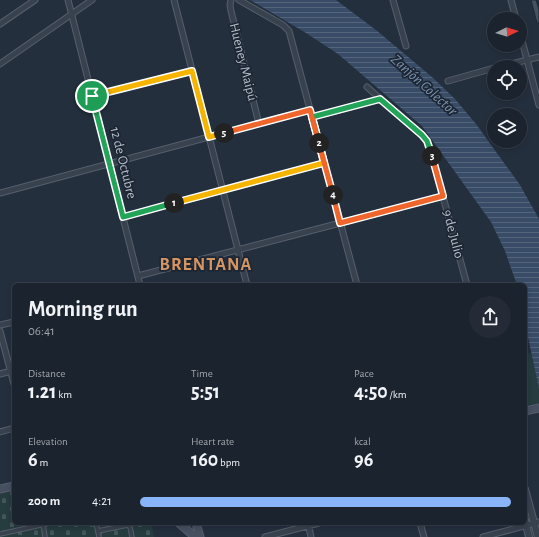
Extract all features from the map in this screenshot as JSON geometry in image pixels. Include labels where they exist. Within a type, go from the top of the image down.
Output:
[{"type":"main road","points":[[527,411],[539,408]]},
{"type":"main road","points":[[0,489],[12,486]]},
{"type":"main road","points":[[181,525],[195,537]]},
{"type":"main road","points":[[197,525],[200,537]]},
{"type":"street","points":[[0,24],[35,0]]},
{"type":"street","name":"12 de Octubre","points":[[68,0],[140,283]]},
{"type":"street","points":[[0,64],[92,0]]},
{"type":"street","points":[[174,0],[246,283]]},
{"type":"street","name":"Hueney Maipú","points":[[231,0],[231,11],[259,124]]},
{"type":"street","points":[[239,0],[287,28],[356,283]]},
{"type":"street","points":[[393,0],[406,46]]},
{"type":"street","points":[[511,0],[514,12]]},
{"type":"street","points":[[525,52],[539,106]]},
{"type":"street","points":[[527,60],[539,56]]},
{"type":"street","points":[[448,80],[487,70]]},
{"type":"street","points":[[92,96],[192,71]]},
{"type":"street","points":[[366,87],[380,99]]},
{"type":"street","points":[[312,117],[380,99]]},
{"type":"street","name":"9 de Julio","points":[[380,99],[424,138],[430,149],[465,283]]},
{"type":"street","points":[[0,193],[310,110]]},
{"type":"street","points":[[123,217],[324,163]]},
{"type":"street","points":[[138,276],[443,196]]},
{"type":"street","points":[[0,325],[12,322]]},
{"type":"street","points":[[0,332],[12,375]]},
{"type":"street","points":[[0,374],[11,371]]},
{"type":"street","points":[[0,432],[12,429]]},
{"type":"street","points":[[527,495],[536,523],[538,537]]},
{"type":"street","points":[[0,534],[39,525]]},
{"type":"street","points":[[43,525],[45,537]]},
{"type":"street","points":[[96,525],[99,537]]},
{"type":"street","points":[[98,531],[128,525],[130,527],[132,537]]},
{"type":"street","points":[[265,537],[305,525]]},
{"type":"street","points":[[308,525],[311,537]]},
{"type":"street","points":[[421,525],[424,537]]},
{"type":"street","points":[[483,537],[520,525]]},
{"type":"street","points":[[526,525],[529,537]]},
{"type":"green space","points":[[531,353],[539,389],[539,403],[527,406],[527,354]]},
{"type":"green space","points":[[12,491],[12,525],[151,525],[154,537],[0,537],[0,494]]},
{"type":"water","name":"Zanjón Colector","points":[[250,0],[336,0],[376,30],[432,77],[455,99],[476,124],[487,139],[487,148],[493,148],[520,185],[539,219],[539,389],[527,332],[527,283],[516,283],[505,251],[491,222],[422,126],[338,54]]},
{"type":"building","points":[[531,0],[536,0],[539,10],[539,23],[537,23]]},
{"type":"district","name":"BRENTANA","points":[[206,265]]},
{"type":"route","points":[[92,96],[123,217],[324,163],[312,117],[380,99],[427,141],[443,196],[340,223],[312,117],[310,110],[209,137],[192,71],[92,96]]}]
